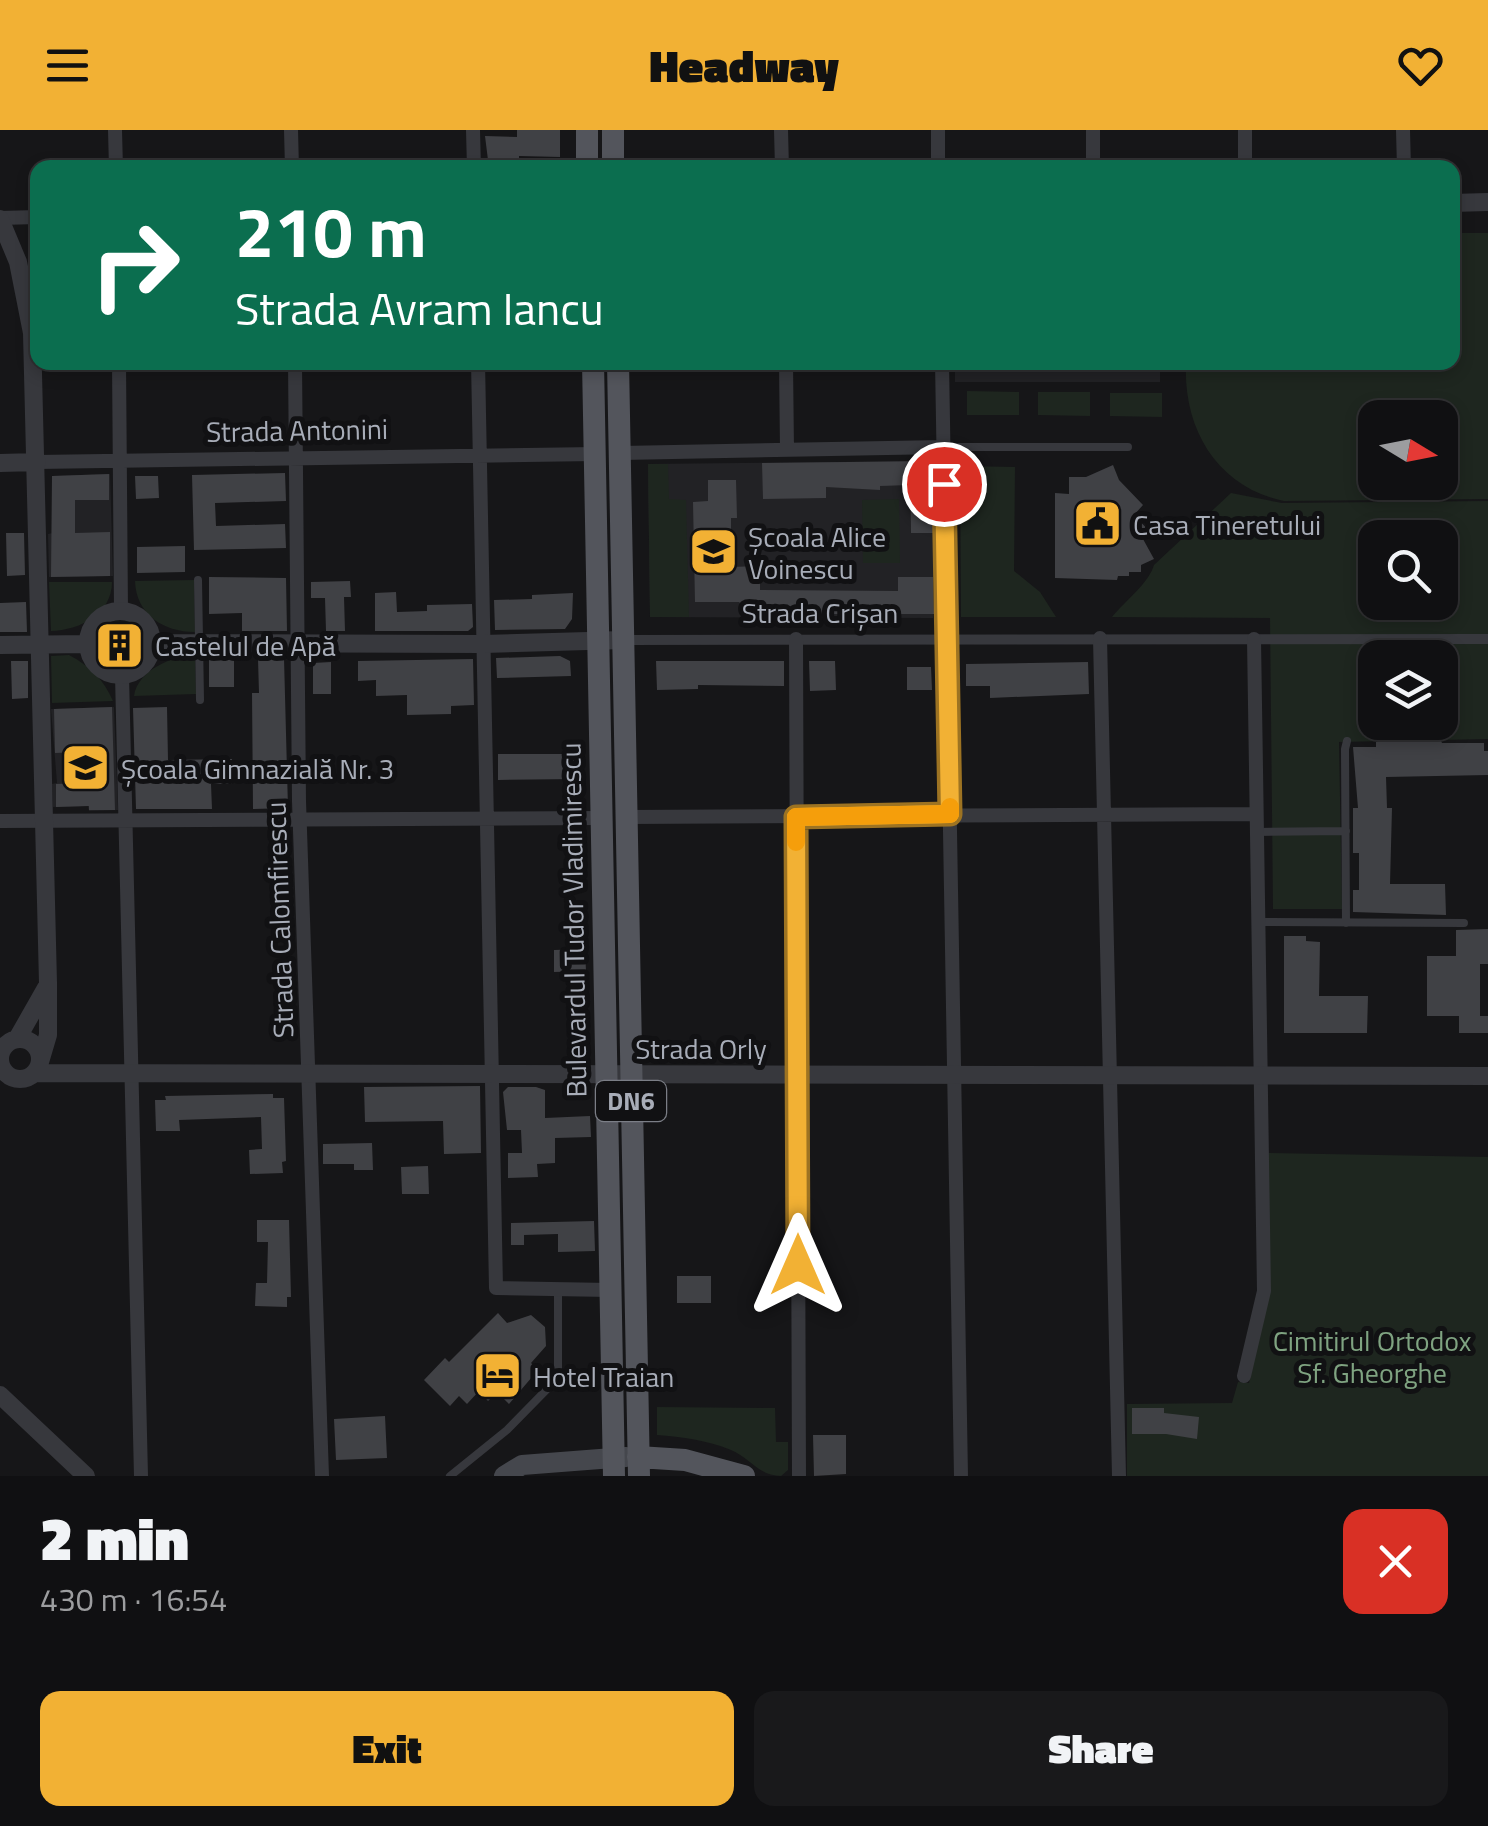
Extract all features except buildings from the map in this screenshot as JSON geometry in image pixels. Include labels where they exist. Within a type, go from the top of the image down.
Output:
[{"type":"main road","points":[[587,130],[588,160]]},
{"type":"main road","points":[[612,130],[613,160]]},
{"type":"main road","name":"Bulevardul Tudor Vladimirescu","points":[[593,370],[614,1467]]},
{"type":"main road","name":"Bulevardul Tudor Vladimirescu","points":[[618,370],[639,1466]]},
{"type":"main road","points":[[504,1476],[522,1465],[614,1467],[684,1460],[744,1476]]},
{"type":"street","points":[[115,130],[116,160]]},
{"type":"street","points":[[291,130],[292,160]]},
{"type":"street","points":[[474,130],[474,160]]},
{"type":"street","points":[[781,130],[782,160]]},
{"type":"street","points":[[938,130],[938,160]]},
{"type":"street","points":[[1092,130],[1093,160]]},
{"type":"street","points":[[1245,130],[1245,160]]},
{"type":"street","points":[[1403,130],[1404,160]]},
{"type":"street","points":[[1460,202],[1488,202]]},
{"type":"street","points":[[30,217],[0,218],[18,262],[30,323]]},
{"type":"street","points":[[33,370],[45,821],[48,983],[48,1035],[38,1068],[17,1079],[1,1069],[2,1050],[17,1038],[38,1007],[48,983]]},
{"type":"street","points":[[119,370],[122,611]]},
{"type":"street","name":"Strada Calomfirescu","points":[[295,370],[300,821],[322,1476]]},
{"type":"street","points":[[478,370],[496,1288],[610,1290]]},
{"type":"street","points":[[786,370],[787,450]]},
{"type":"street","points":[[942,370],[961,1476]]},
{"type":"street","points":[[621,453],[944,447]]},
{"type":"street","name":"Strada Antonini","points":[[0,463],[596,454]]},
{"type":"street","points":[[122,611],[143,621],[152,643],[140,668],[122,675],[97,666],[88,644],[99,618],[122,611]]},
{"type":"street","points":[[1100,638],[1119,1476]]},
{"type":"street","points":[[796,639],[800,1476]]},
{"type":"street","points":[[1244,1376],[1264,1291],[1254,639]]},
{"type":"street","name":"Strada Crișan","points":[[152,643],[1488,639]]},
{"type":"street","points":[[0,645],[88,644]]},
{"type":"street","points":[[122,675],[140,1476]]},
{"type":"street","points":[[626,817],[1256,814]]},
{"type":"street","points":[[0,821],[602,818]]},
{"type":"street","points":[[17,1038],[35,1044],[38,1068]]},
{"type":"street","name":"Strada Orly","points":[[38,1068],[132,1075],[1488,1076]]},
{"type":"street","points":[[0,1396],[86,1476]]},
{"type":"lane","points":[[944,447],[1128,447]]},
{"type":"lane","points":[[198,580],[200,700]]},
{"type":"lane","points":[[1346,923],[1348,742]]},
{"type":"lane","points":[[1256,832],[1346,831]]},
{"type":"lane","points":[[1257,922],[1464,923]]},
{"type":"lane","points":[[450,1476],[507,1430],[558,1378],[558,1289]]},
{"type":"shaded area","points":[[955,370],[1160,370],[1160,382],[955,382]]},
{"type":"shaded area","points":[[933,461],[933,497],[910,498],[911,533],[933,533],[933,618],[650,617],[648,464]]},
{"type":"shaded area","points":[[110,474],[113,576],[49,577],[52,476]]},
{"type":"shaded area","name":"Școala Gimnazială Nr. 3","points":[[114,707],[118,810],[53,807],[52,784],[57,783],[51,709]]},
{"type":"green space","points":[[1460,233],[1488,233],[1488,499],[1458,499],[1458,400],[1358,400],[1358,500],[1386,500],[1284,501],[1260,494],[1223,469],[1209,452],[1191,410],[1186,370],[1460,370]]},
{"type":"green space","points":[[967,391],[1019,392],[1019,415],[967,415]]},
{"type":"green space","points":[[1038,392],[1090,392],[1090,416],[1038,415]]},
{"type":"green space","points":[[1110,393],[1162,393],[1162,417],[1110,416]]},
{"type":"green space","points":[[648,464],[668,464],[669,499],[686,500],[689,617],[650,617]]},
{"type":"green space","points":[[960,466],[1015,467],[1014,571],[1040,592],[1056,617],[961,617]]},
{"type":"green space","points":[[1231,493],[1282,503],[1488,501],[1488,739],[1458,740],[1458,640],[1358,640],[1358,740],[1438,740],[1339,742],[1342,909],[1273,909],[1270,618],[1112,617],[1151,572]]},
{"type":"green space","points":[[899,499],[900,563],[863,563],[862,500]]},
{"type":"green space","points":[[194,580],[195,632],[172,629],[153,619],[140,603],[135,581]]},
{"type":"green space","points":[[49,582],[112,582],[107,603],[92,618],[51,631]]},
{"type":"green space","points":[[69,655],[95,674],[113,701],[52,703],[51,656]]},
{"type":"green space","points":[[195,655],[196,694],[134,696],[142,679],[157,666]]},
{"type":"green space","name":"Cimitirul Ortodox Sf. Gheorghe","points":[[1268,1153],[1488,1157],[1488,1476],[1127,1476],[1127,1404],[1232,1403],[1238,1382],[1249,1383],[1269,1291]]},
{"type":"green space","points":[[657,1407],[775,1408],[776,1442],[788,1442],[788,1470],[781,1476],[773,1475],[722,1447],[657,1435]]},
{"type":"slow traffic","points":[[796,842],[796,817],[950,814],[950,807]]},
{"type":"place","name":"Casa Tineretului","points":[[1098,524]]},
{"type":"place","name":"Școala Alice Voinescu","points":[[713,552]]},
{"type":"place","name":"Castelul de Apă","points":[[120,645]]},
{"type":"place","name":"Școala Gimnazială Nr. 3","points":[[86,768]]},
{"type":"place","name":"Hotel Traian","points":[[498,1376]]},
{"type":"route","points":[[798,1265],[796,817],[950,814],[944,484]]}]
